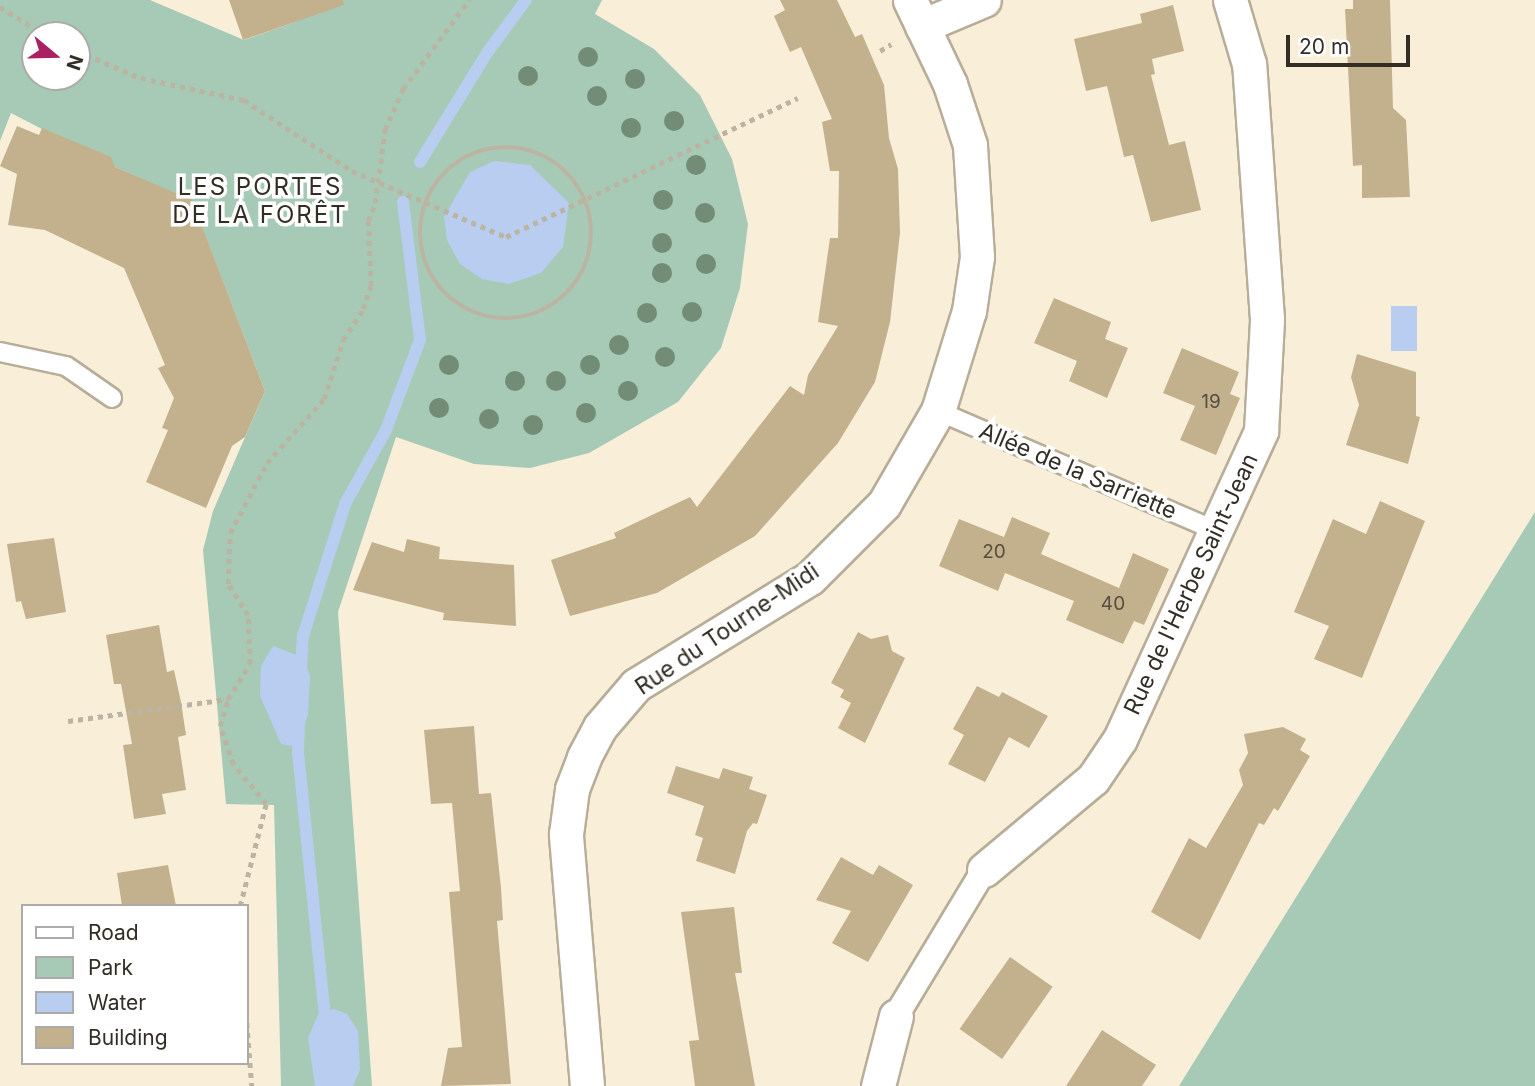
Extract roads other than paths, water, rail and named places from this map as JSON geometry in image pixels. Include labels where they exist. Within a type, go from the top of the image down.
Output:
[{"type":"street","points":[[916,13],[984,0]]},
{"type":"street","name":"Rue de l'Herbe Saint-Jean","points":[[878,1086],[895,1016],[984,870],[1093,779],[1119,739],[1261,431],[1267,390],[1266,319],[1249,65],[1230,0]]},
{"type":"street","name":"Rue du Tourne-Midi","points":[[587,1086],[566,834],[572,789],[584,757],[600,727],[636,685],[810,578],[851,540],[884,504],[938,411],[969,311],[977,257],[976,201],[970,145],[950,84],[916,13]]},
{"type":"lane","points":[[0,352],[66,366],[112,398]]},
{"type":"lane","name":"Allée de la Sarriette","points":[[938,411],[1217,531]]},
{"type":"water","points":[[494,161],[530,165],[569,203],[563,247],[541,273],[509,284],[482,279],[460,264],[447,240],[444,217],[470,172]]},
{"type":"water","points":[[1391,306],[1417,306],[1417,351],[1391,351]]},
{"type":"water","points":[[273,646],[302,657],[310,675],[308,715],[298,741],[291,746],[281,744],[260,696],[261,666]]},
{"type":"water","points":[[334,1009],[347,1014],[358,1031],[360,1070],[353,1086],[315,1086],[308,1038],[318,1015]]},
{"type":"waterway","points":[[420,162],[487,53],[526,0]]},
{"type":"waterway","points":[[301,671],[303,636],[345,504],[386,430],[420,340],[403,202]]},
{"type":"waterway","points":[[299,724],[298,752],[326,1027]]},
{"type":"district","name":"LES PORTES DE LA FORÊT","points":[[260,201]]}]
